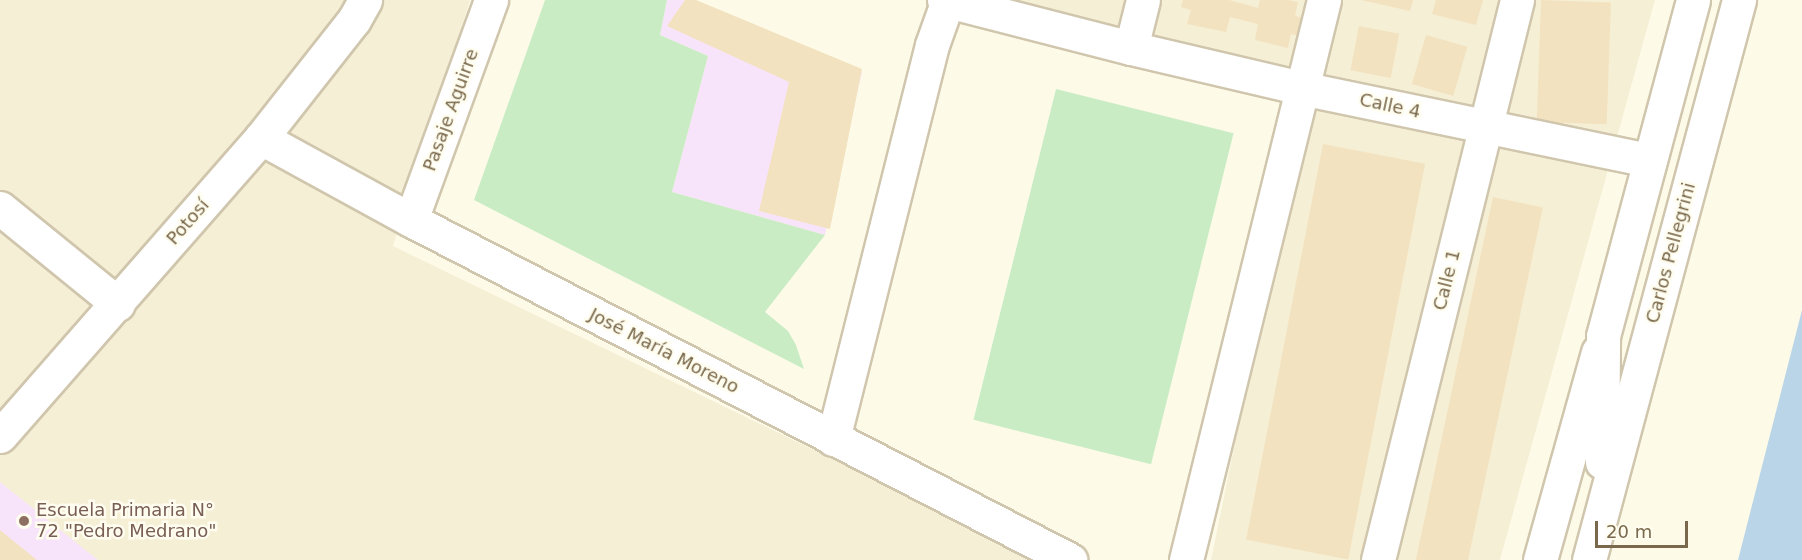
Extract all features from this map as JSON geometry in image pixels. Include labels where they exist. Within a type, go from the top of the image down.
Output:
[{"type":"street","name":"Potosí","points":[[0,436],[261,138],[354,20],[365,0]]},
{"type":"street","name":"Pasaje Aguirre","points":[[411,220],[491,0]]},
{"type":"street","points":[[833,439],[932,45],[947,0]]},
{"type":"street","name":"Calle 4","points":[[947,0],[1131,48],[1301,88],[1650,160]]},
{"type":"street","points":[[1131,48],[1143,0]]},
{"type":"street","points":[[1186,560],[1324,0]]},
{"type":"street","name":"Calle 1","points":[[1378,560],[1517,0]]},
{"type":"street","name":"Carlos Pellegrini","points":[[1540,560],[1693,0]]},
{"type":"street","name":"Carlos Pellegrini","points":[[1589,560],[1739,0]]},
{"type":"street","name":"José María Moreno","points":[[261,138],[411,220],[1070,560]]},
{"type":"street","points":[[0,208],[118,304]]},
{"type":"street","name":"Carlos Pellegrini","points":[[1602,506],[1603,336]]},
{"type":"shaded area","points":[[0,0],[470,0],[393,246],[1041,560],[0,560]]},
{"type":"shaded area","points":[[667,0],[683,0],[862,72],[825,235],[672,192],[708,56],[660,35]]},
{"type":"shaded area","points":[[984,0],[1655,0],[1500,560],[1211,560],[1310,77]]},
{"type":"shaded area","name":"Escuela Primaria N° 72 \"Pedro Medrano\"","points":[[0,482],[98,560],[0,560]]},
{"type":"green space","points":[[545,0],[667,0],[660,35],[708,56],[672,192],[825,235],[765,312],[788,331],[796,345],[804,369],[474,200]]},
{"type":"green space","points":[[1056,89],[1234,133],[1151,464],[974,420]]},
{"type":"water","points":[[1802,310],[1802,560],[1738,560]]},
{"type":"building","points":[[685,0],[696,0],[862,69],[830,229],[759,211],[789,82],[667,26]]},
{"type":"building","points":[[1183,0],[1229,0],[1258,8],[1260,0],[1288,0],[1298,2],[1295,16],[1309,19],[1304,37],[1291,34],[1288,48],[1255,40],[1258,24],[1230,17],[1226,32],[1187,24],[1191,10],[1181,7]]},
{"type":"building","points":[[1361,0],[1413,0],[1410,11]]},
{"type":"building","points":[[1436,0],[1483,0],[1476,25],[1432,14]]},
{"type":"building","points":[[1541,0],[1611,2],[1607,124],[1537,122]]},
{"type":"building","points":[[1359,26],[1399,34],[1391,78],[1350,70]]},
{"type":"building","points":[[1426,35],[1467,47],[1453,96],[1412,84]]},
{"type":"building","points":[[1323,144],[1425,164],[1348,559],[1246,540]]},
{"type":"building","points":[[1493,197],[1543,208],[1468,560],[1416,560]]},
{"type":"building","points":[[0,530],[37,560],[0,560]]},
{"type":"place","name":"Escuela Primaria N° 72 \"Pedro Medrano\"","points":[[24,521]]}]
